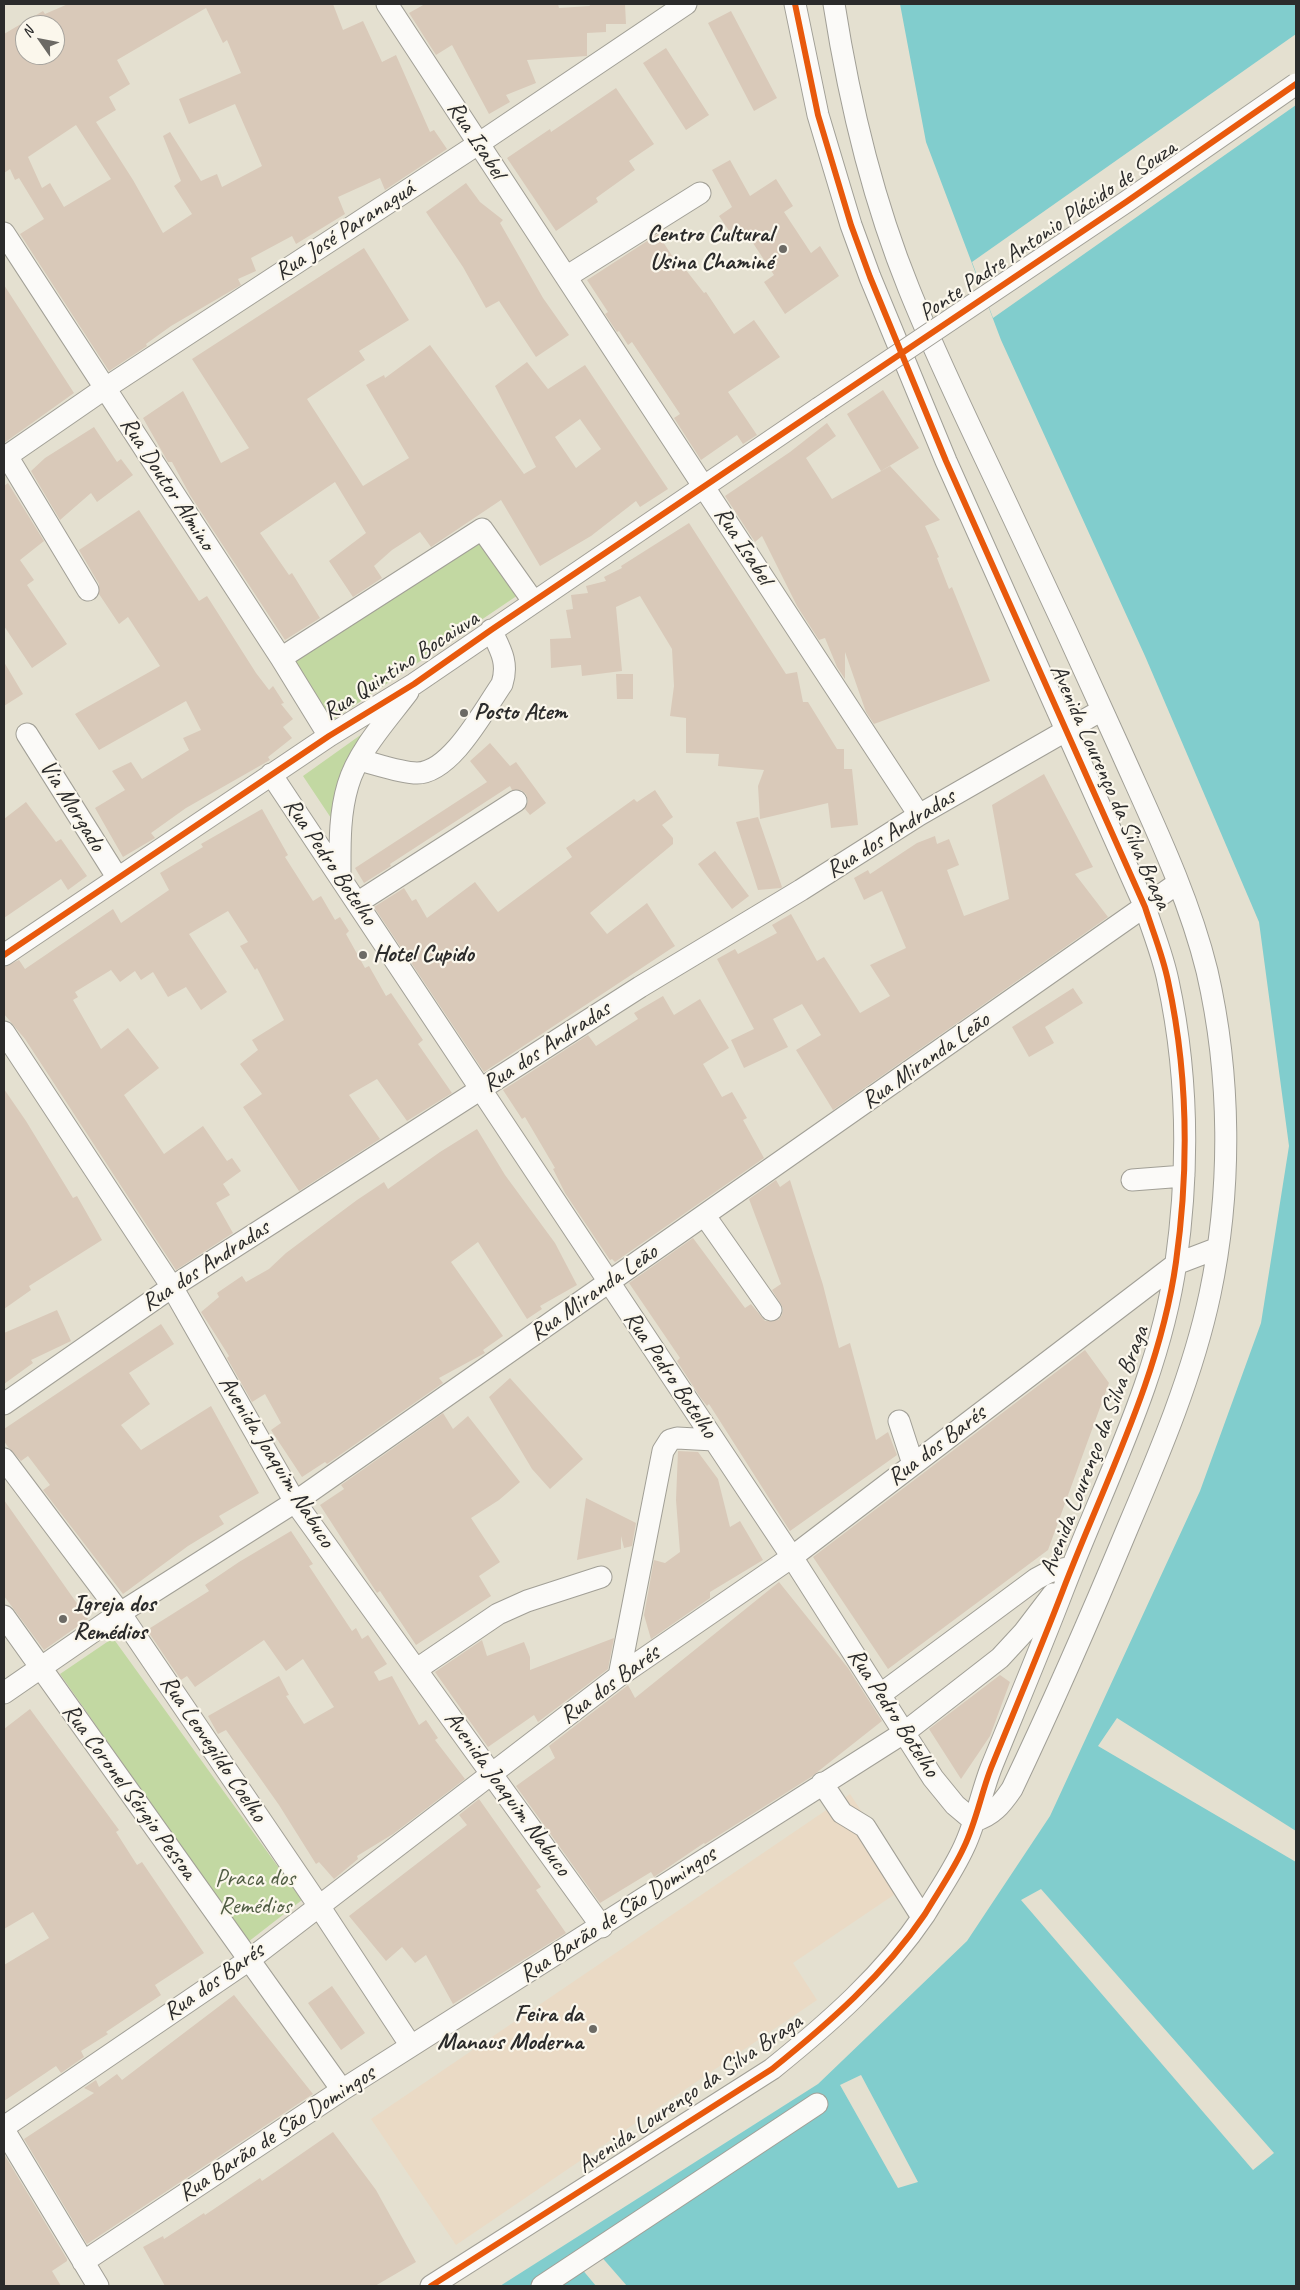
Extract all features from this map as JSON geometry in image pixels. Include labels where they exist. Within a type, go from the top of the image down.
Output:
[{"type":"street","name":"Rua Isabel","points":[[387,4],[919,815]]},
{"type":"street","name":"Rua José Paranaguá","points":[[6,457],[104,389],[478,144],[686,4]]},
{"type":"street","name":"Avenida Lourenço da Silva Braga","points":[[431,2286],[772,2068],[821,2029],[854,1999],[887,1962],[922,1917],[960,1854],[974,1822],[992,1767],[1125,1438],[1147,1377],[1163,1324],[1176,1264],[1184,1176],[1185,1112],[1178,1037],[1168,978],[1145,908],[1065,732],[912,381],[870,277],[843,201],[818,115],[795,4]]},
{"type":"street","name":"Avenida Lourenço da Silva Braga","points":[[834,4],[842,56],[858,128],[879,204],[907,286],[952,388],[1102,710],[1178,884],[1206,969],[1220,1041],[1224,1098],[1225,1168],[1218,1248],[1210,1295],[1184,1385],[1154,1465],[1098,1600],[1012,1789],[1000,1806],[987,1817],[974,1822]]},
{"type":"street","name":"Ponte Padre Antonio Plácido de Souza","points":[[819,408],[1134,196],[1296,84]]},
{"type":"street","points":[[566,277],[700,193]]},
{"type":"street","name":"Rua Doutor Almino","points":[[4,233],[281,658],[329,736]]},
{"type":"street","name":"Rua Quintino Bocaiuva","points":[[4,955],[271,774],[414,684],[490,630],[819,408]]},
{"type":"street","points":[[6,457],[88,590]]},
{"type":"street","points":[[281,658],[483,529],[533,601]]},
{"type":"street","points":[[360,760],[416,773],[429,770],[451,756],[502,684],[506,672],[505,659],[490,630]]},
{"type":"street","points":[[340,877],[342,810],[348,784],[360,760],[414,684]]},
{"type":"street","name":"Rua dos Andradas","points":[[4,1404],[172,1287],[640,987],[801,890],[919,815],[1102,710]]},
{"type":"street","name":"Via Morgado","points":[[27,734],[117,878]]},
{"type":"street","name":"Rua Pedro Botelho","points":[[271,774],[792,1557],[944,1792],[964,1815],[974,1822]]},
{"type":"street","points":[[357,903],[516,801]]},
{"type":"street","name":"Rua Miranda Leão","points":[[4,1693],[120,1613],[295,1502],[1178,884]]},
{"type":"street","name":"Avenida Joaquim Nabuco","points":[[4,1032],[172,1287],[295,1502],[602,1927]]},
{"type":"street","points":[[1132,1180],[1184,1176]]},
{"type":"street","points":[[705,1216],[771,1310]]},
{"type":"street","name":"Rua dos Barés","points":[[4,2129],[249,1960],[619,1676],[792,1557],[1176,1264],[1218,1248]]},
{"type":"street","points":[[899,1421],[913,1464]]},
{"type":"street","points":[[619,1676],[663,1451],[670,1440],[678,1438],[714,1440]]},
{"type":"street","name":"Rua Leovegildo Coelho","points":[[4,1459],[120,1613],[319,1906],[411,2046]]},
{"type":"street","points":[[881,1694],[1036,1579],[1049,1572],[1072,1567]]},
{"type":"street","name":"Rua Barão de São Domingos","points":[[84,2262],[342,2090],[602,1927],[822,1783],[905,1732],[1000,1658],[1046,1604],[1072,1567]]},
{"type":"street","points":[[417,1669],[498,1614],[527,1601],[601,1577]]},
{"type":"street","name":"Rua Coronel Sérgio Pessoa","points":[[4,1616],[342,2090]]},
{"type":"street","points":[[822,1783],[842,1813],[865,1827],[922,1917]]},
{"type":"street","points":[[542,2286],[817,2104]]},
{"type":"street","points":[[4,2129],[98,2286]]},
{"type":"shaded area","points":[[850,1794],[910,1884],[793,1963],[817,2000],[456,2245],[371,2119]]},
{"type":"green space","points":[[483,531],[524,591],[333,720],[292,660]]},
{"type":"green space","points":[[362,734],[333,799],[335,824],[303,776]]},
{"type":"green space","name":"Praca dos Remédios","points":[[113,1638],[302,1900],[248,1942],[60,1674]]},
{"type":"water","points":[[900,4],[1296,4],[1296,2286],[500,2286],[818,2084],[967,1941],[1050,1816],[1200,1491],[1261,1323],[1289,1146],[1259,922],[1145,656],[1001,340],[926,142]]},
{"type":"pier","points":[[1296,34],[1296,105],[993,318],[972,262]]},
{"type":"pier","points":[[1117,1718],[1296,1831],[1296,1862],[1098,1746]]},
{"type":"pier","points":[[1041,1889],[1274,2153],[1253,2170],[1021,1900]]},
{"type":"pier","points":[[861,2075],[918,2182],[898,2188],[840,2085]]},
{"type":"pier","points":[[599,2254],[627,2286],[596,2286],[581,2268]]},
{"type":"building","points":[[68,4],[333,4],[343,30],[363,21],[382,62],[396,55],[430,132],[434,130],[447,149],[385,190],[380,178],[338,197],[345,214],[296,244],[292,236],[251,258],[256,271],[238,279],[241,285],[171,326],[146,344],[147,346],[109,371],[20,234],[44,219],[19,178],[15,180],[10,169],[4,173],[4,34],[15,28],[15,65],[65,65],[65,15],[36,15],[43,11],[45,14]],"holes":[[[206,8],[223,43],[227,40],[241,73],[179,99],[189,124],[235,104],[262,166],[222,187],[217,174],[201,181],[170,132],[163,136],[181,181],[174,186],[192,214],[163,233],[133,180],[96,122],[116,110],[109,97],[130,84],[117,60]],[[76,125],[111,179],[64,207],[50,183],[42,188],[28,157]]]},
{"type":"building","points":[[425,4],[558,4],[559,8],[590,6],[589,4],[625,4],[626,24],[606,24],[606,32],[587,33],[587,56],[527,60],[536,83],[506,95],[510,102],[489,114],[452,45],[436,55],[409,13]]},
{"type":"building","points":[[731,11],[777,98],[754,111],[708,23]]},
{"type":"building","points":[[666,48],[709,115],[686,130],[643,63]]},
{"type":"building","points":[[616,88],[654,144],[629,161],[635,170],[596,198],[598,202],[556,231],[507,158],[550,129],[551,132]]},
{"type":"building","name":"Centro Cultural Usina Chaminé","points":[[730,160],[750,196],[776,179],[793,206],[784,212],[811,253],[820,246],[839,276],[785,314],[764,282],[774,275],[749,237],[738,244],[719,216],[732,207],[712,170]]},
{"type":"building","points":[[466,183],[480,202],[503,220],[500,223],[543,298],[569,335],[536,357],[499,301],[486,308],[463,267],[426,212]]},
{"type":"building","points":[[658,234],[676,262],[678,260],[704,293],[706,292],[734,334],[754,320],[780,357],[728,392],[757,435],[743,444],[737,435],[701,460],[674,418],[680,414],[632,342],[628,345],[619,331],[617,332],[605,314],[608,312],[587,280]]},
{"type":"building","points":[[364,248],[409,320],[359,351],[365,360],[307,399],[363,486],[409,458],[366,385],[384,375],[385,378],[430,345],[524,474],[536,467],[495,386],[527,362],[548,389],[585,365],[668,489],[640,507],[636,501],[591,536],[540,566],[501,500],[431,547],[420,532],[392,550],[374,566],[382,578],[353,597],[329,561],[366,533],[335,482],[260,533],[289,575],[292,573],[320,618],[285,640],[190,495],[172,462],[168,462],[143,418],[183,391],[221,463],[249,448],[192,359]],"holes":[[[580,419],[601,449],[576,468],[555,437]]]},
{"type":"building","points":[[4,285],[74,393],[4,443]]},
{"type":"building","points":[[883,390],[919,448],[881,471],[847,414]]},
{"type":"building","points":[[827,423],[836,436],[806,458],[832,499],[890,466],[940,520],[925,526],[939,557],[937,558],[949,589],[952,587],[990,681],[874,724],[866,712],[845,652],[845,679],[837,667],[825,638],[819,640],[797,606],[762,536],[755,542],[725,496],[790,452]]},
{"type":"building","points":[[94,427],[117,462],[121,459],[133,475],[97,502],[91,493],[60,520],[31,471],[45,458]]},
{"type":"building","points":[[8,483],[44,541],[20,560],[34,580],[27,585],[67,644],[32,668],[4,626],[4,486]]},
{"type":"building","points":[[139,510],[199,601],[207,596],[256,673],[269,690],[273,686],[284,703],[281,704],[293,719],[283,727],[292,738],[268,757],[270,760],[186,808],[151,833],[155,838],[123,857],[95,808],[125,790],[112,771],[131,762],[142,779],[189,750],[183,738],[201,730],[186,701],[99,750],[75,714],[160,666],[128,617],[119,624],[99,594],[99,584],[79,550]]},
{"type":"building","points":[[689,523],[786,674],[797,672],[803,702],[808,702],[837,749],[844,749],[844,769],[852,769],[858,825],[831,828],[828,803],[760,819],[758,786],[764,770],[718,766],[719,754],[686,753],[686,718],[670,716],[674,686],[672,649],[640,596],[616,607],[622,671],[582,676],[581,665],[551,668],[550,639],[571,638],[566,610],[573,609],[571,595],[588,593],[586,586],[606,581],[604,577],[622,568],[621,566]]},
{"type":"building","points":[[4,662],[23,694],[4,706]]},
{"type":"building","points":[[616,674],[633,674],[633,699],[617,699]]},
{"type":"building","points":[[490,743],[510,766],[516,762],[546,803],[530,815],[525,809],[528,801],[526,794],[521,790],[512,790],[510,786],[364,883],[355,868],[487,782],[470,761]]},
{"type":"building","points":[[1044,774],[1093,867],[1075,874],[1108,917],[833,1110],[796,1050],[821,1035],[802,1004],[773,1019],[788,1047],[744,1068],[731,1040],[754,1029],[717,959],[735,949],[738,954],[777,933],[772,925],[791,914],[817,961],[824,957],[860,1013],[890,996],[870,965],[906,948],[882,891],[864,900],[854,878],[868,870],[870,874],[917,843],[935,836],[937,844],[949,839],[959,865],[947,870],[964,916],[1009,899],[992,805]]},
{"type":"building","points":[[655,790],[673,817],[662,825],[673,838],[673,844],[590,913],[607,934],[647,903],[675,946],[484,1072],[374,907],[404,888],[412,901],[416,899],[427,918],[475,882],[498,912],[572,857],[566,848],[634,799],[637,802]]},
{"type":"building","points":[[26,802],[56,842],[61,839],[87,876],[68,890],[61,879],[4,918],[4,819]]},
{"type":"building","points":[[262,809],[288,855],[285,857],[313,901],[321,896],[335,920],[340,917],[349,931],[346,934],[365,968],[369,966],[386,996],[391,993],[423,1040],[418,1044],[452,1093],[407,1121],[377,1079],[349,1095],[380,1139],[299,1191],[243,1107],[262,1094],[240,1064],[258,1050],[252,1040],[284,1020],[257,968],[255,970],[240,946],[248,942],[228,911],[189,934],[227,992],[201,1010],[186,987],[168,997],[153,972],[141,980],[135,971],[120,982],[111,970],[75,992],[78,997],[73,1000],[101,1049],[128,1028],[159,1068],[124,1095],[164,1154],[203,1126],[227,1161],[232,1158],[241,1171],[223,1184],[230,1195],[216,1203],[233,1233],[176,1270],[25,1039],[4,1014],[4,967],[19,960],[25,969],[113,909],[121,923],[169,890],[160,873],[203,847],[201,844]]},
{"type":"building","points":[[758,817],[781,888],[758,890],[736,822]]},
{"type":"building","points":[[715,851],[749,896],[732,909],[698,864]]},
{"type":"building","points":[[1073,988],[1083,1003],[1045,1027],[1054,1043],[1029,1057],[1012,1027]]},
{"type":"building","points":[[663,996],[674,1015],[700,999],[729,1048],[703,1064],[722,1097],[732,1092],[747,1118],[743,1120],[764,1158],[615,1262],[612,1259],[610,1260],[565,1193],[553,1169],[555,1168],[525,1117],[522,1119],[503,1090],[588,1035],[596,1046],[638,1019],[634,1013]]},
{"type":"building","points":[[4,1089],[73,1198],[77,1196],[102,1240],[29,1286],[31,1290],[4,1309]]},
{"type":"building","points":[[477,1129],[505,1175],[555,1243],[577,1285],[540,1306],[542,1309],[527,1319],[478,1242],[451,1262],[503,1336],[483,1350],[485,1353],[439,1378],[443,1383],[327,1464],[325,1462],[302,1477],[271,1430],[281,1423],[265,1394],[252,1402],[227,1358],[229,1356],[201,1312],[219,1297],[217,1293],[242,1276],[246,1282],[269,1269],[286,1253],[357,1200],[384,1182],[388,1189],[440,1152]]},
{"type":"building","points":[[776,1180],[780,1187],[790,1180],[823,1285],[839,1348],[850,1343],[876,1440],[888,1432],[897,1455],[790,1531],[709,1404],[707,1406],[700,1397],[677,1361],[680,1358],[629,1283],[693,1238],[745,1308],[751,1304],[765,1321],[778,1320],[782,1315],[783,1308],[772,1290],[781,1284],[749,1199]]},
{"type":"building","points":[[57,1310],[71,1341],[31,1360],[33,1363],[4,1384],[4,1333]]},
{"type":"building","points":[[161,1324],[174,1344],[129,1373],[150,1404],[121,1425],[141,1450],[211,1406],[259,1493],[219,1516],[224,1524],[188,1546],[123,1594],[43,1490],[50,1485],[28,1456],[21,1461],[8,1447],[4,1441],[4,1429]]},
{"type":"building","points":[[1085,1350],[1109,1383],[1048,1550],[888,1669],[813,1557]]},
{"type":"building","points":[[510,1378],[583,1459],[550,1489],[532,1469],[489,1397]]},
{"type":"building","points":[[443,1413],[453,1429],[468,1416],[520,1482],[499,1500],[471,1518],[500,1562],[479,1576],[491,1596],[416,1645],[380,1591],[377,1593],[320,1505],[344,1489],[341,1485]]},
{"type":"building","points":[[678,1451],[698,1452],[718,1479],[730,1527],[740,1521],[763,1560],[710,1592],[710,1598],[651,1639],[644,1615],[654,1560],[665,1563],[680,1552],[676,1500]]},
{"type":"building","points":[[586,1498],[636,1523],[632,1546],[624,1548],[621,1536],[621,1549],[577,1560]]},
{"type":"building","points":[[4,1500],[88,1619],[44,1650],[4,1596]]},
{"type":"building","points":[[291,1531],[313,1564],[309,1566],[352,1631],[356,1628],[362,1639],[368,1635],[387,1664],[374,1672],[379,1681],[392,1676],[419,1725],[426,1720],[438,1738],[435,1740],[465,1779],[393,1834],[357,1856],[358,1859],[334,1879],[319,1862],[316,1864],[279,1805],[226,1730],[218,1734],[208,1716],[279,1676],[289,1695],[286,1696],[304,1724],[334,1707],[303,1659],[286,1671],[264,1640],[195,1687],[187,1676],[181,1680],[147,1630],[209,1591],[205,1585]]},
{"type":"building","points":[[779,1582],[848,1668],[882,1721],[811,1777],[704,1843],[654,1877],[651,1872],[600,1903],[516,1786],[555,1758],[549,1746],[628,1685],[635,1698]]},
{"type":"building","points":[[614,1638],[608,1669],[538,1722],[534,1715],[488,1747],[435,1672],[482,1640],[487,1656],[524,1642],[530,1657],[530,1670]]},
{"type":"building","points":[[1000,1675],[1010,1682],[990,1736],[961,1779],[929,1729]]},
{"type":"building","points":[[30,1709],[119,1830],[116,1832],[137,1865],[142,1862],[204,1953],[155,1985],[161,1995],[106,2032],[108,2034],[81,2051],[84,2057],[61,2073],[56,2066],[4,2101],[4,1965],[49,1938],[33,1912],[4,1929],[4,1729]]},
{"type":"building","points":[[479,1799],[541,1887],[536,1890],[566,1933],[453,2004],[426,1955],[415,1963],[402,1947],[386,1961],[349,1916],[467,1825],[459,1815]]},
{"type":"building","points":[[332,1986],[365,2033],[341,2050],[308,2003]]},
{"type":"building","points":[[234,1995],[313,2094],[87,2244],[24,2139],[94,2093],[84,2088],[96,2080],[99,2087],[117,2074],[122,2080]]},
{"type":"building","points":[[333,2132],[376,2190],[416,2262],[375,2286],[165,2286],[143,2247],[163,2236],[164,2239],[204,2213],[205,2215],[260,2178],[262,2181]]},
{"type":"building","points":[[4,2154],[67,2259],[67,2261],[52,2271],[61,2286],[4,2286]]},
{"type":"cycle path","points":[[431,2286],[772,2069],[855,1997],[874,1978],[909,1936],[950,1873],[968,1837],[991,1768],[1144,1388],[1168,1305],[1176,1262],[1183,1192],[1183,1086],[1175,1016],[1161,953],[1145,907],[946,461],[870,277],[851,225],[818,115],[795,4]]},
{"type":"cycle path","points":[[4,955],[329,736],[414,684],[491,630],[1126,202],[1296,84]]},
{"type":"place","name":"Centro Cultural Usina Chaminé","points":[[783,249]]},
{"type":"place","name":"Posto Atem","points":[[464,713]]},
{"type":"place","name":"Hotel Cupido","points":[[363,955]]},
{"type":"place","name":"Igreja dos Remédios","points":[[63,1619]]},
{"type":"place","name":"Feira da Manaus Moderna","points":[[593,2029]]}]
